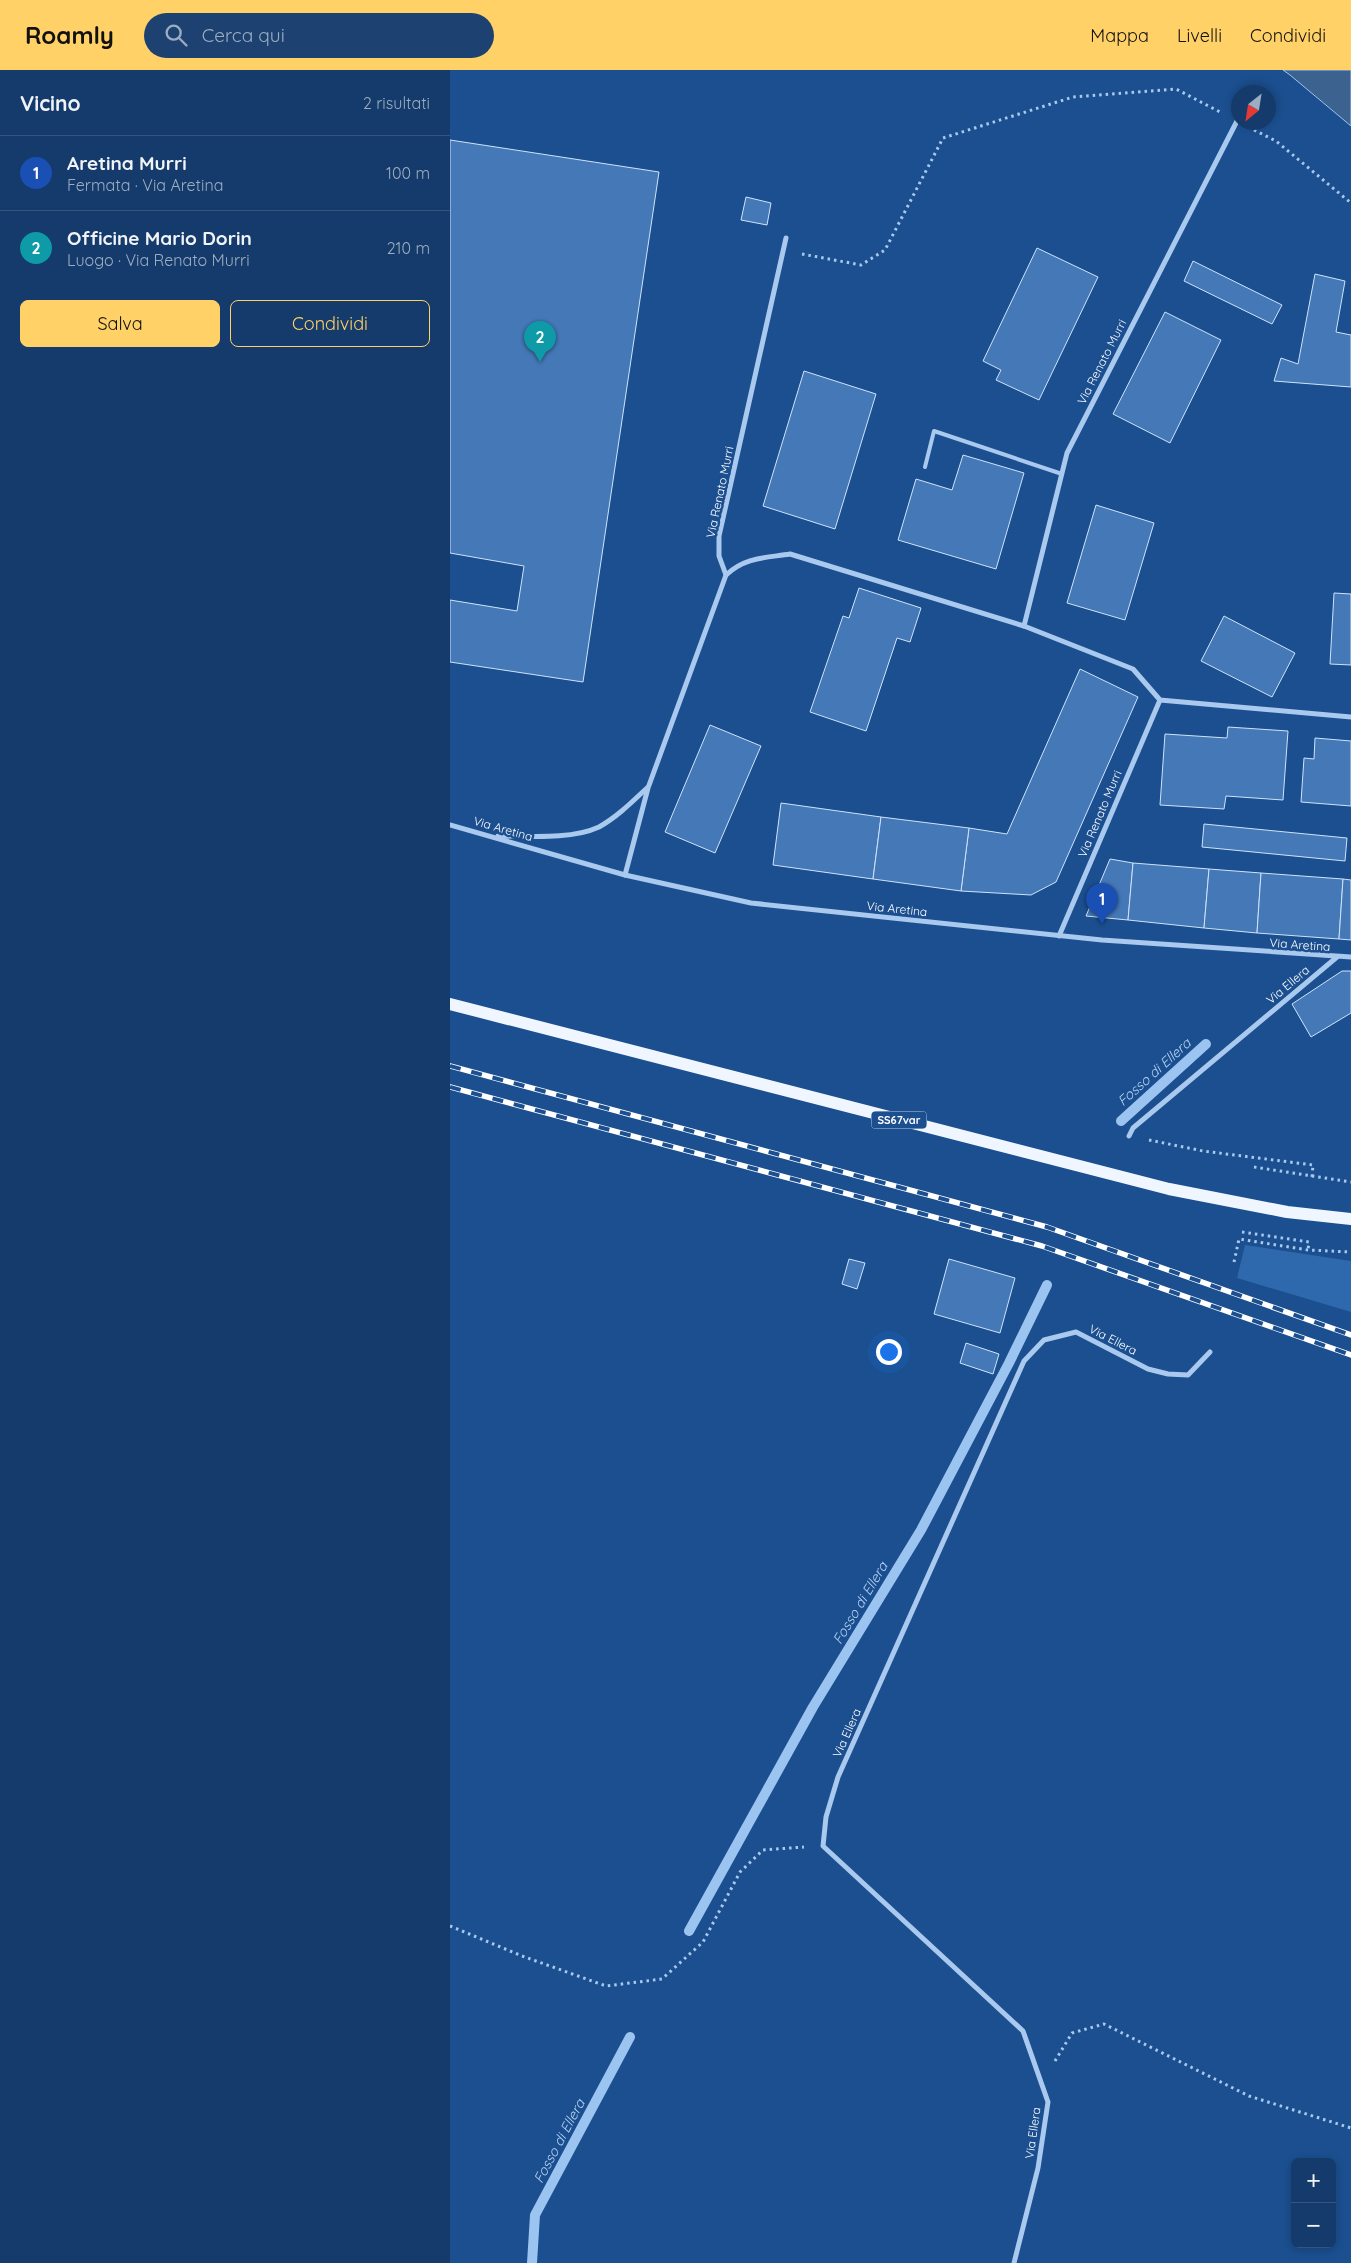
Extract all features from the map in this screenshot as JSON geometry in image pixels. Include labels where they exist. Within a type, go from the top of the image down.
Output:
[{"type":"main road","name":"SS67var","points":[[450,1004],[1169,1189],[1287,1212],[1351,1219]]},
{"type":"street","name":"Via Renato Murri","points":[[1024,626],[1067,453],[1232,130]]},
{"type":"street","name":"Via Renato Murri","points":[[726,575],[719,556],[719,536],[786,238]]},
{"type":"street","points":[[625,875],[648,788],[726,575],[737,565],[752,560],[790,554],[1024,626],[1133,670],[1160,700],[1351,717]]},
{"type":"street","name":"Via Renato Murri","points":[[1059,936],[1160,700]]},
{"type":"street","points":[[490,835],[556,837],[597,827],[622,811],[648,788]]},
{"type":"street","name":"Via Aretina","points":[[450,826],[490,835],[625,875],[751,904],[1059,936],[1351,957]]},
{"type":"street","name":"Via Ellera","points":[[1129,1136],[1133,1128],[1337,957]]},
{"type":"street","name":"Via Ellera","points":[[1014,2263],[1038,2168],[1048,2102],[1023,2031],[823,1846],[826,1817],[838,1777],[1024,1360],[1044,1340],[1076,1332],[1148,1369],[1168,1374],[1188,1375],[1210,1352]]},
{"type":"lane","points":[[925,467],[934,432],[1062,474]]},
{"type":"path","points":[[784,251],[861,265],[885,250],[943,138],[1073,97],[1176,89],[1231,118]]},
{"type":"path","points":[[1255,130],[1276,141],[1351,203]]},
{"type":"path","points":[[1129,1136],[1204,1150],[1313,1165],[1312,1177]]},
{"type":"path","points":[[1254,1167],[1351,1182]]},
{"type":"path","points":[[1242,1232],[1309,1242],[1308,1250]]},
{"type":"path","points":[[1234,1262],[1239,1239],[1308,1250],[1351,1252]]},
{"type":"path","points":[[450,1926],[522,1956],[606,1986],[662,1979],[703,1942],[740,1872],[763,1850],[823,1846]]},
{"type":"path","points":[[1042,2084],[1072,2033],[1104,2024],[1249,2096],[1351,2128]]},
{"type":"shaded area","points":[[1283,70],[1351,70],[1351,126],[1290,75]]},
{"type":"shaded area","points":[[1245,1245],[1351,1261],[1351,1312],[1237,1278]]},
{"type":"building","points":[[450,140],[659,172],[583,682],[450,662],[450,600],[517,611],[524,566],[450,553]]},
{"type":"building","points":[[746,197],[771,203],[767,225],[741,220]]},
{"type":"building","points":[[1037,248],[1098,277],[1039,400],[996,380],[1001,370],[983,361]]},
{"type":"building","points":[[1193,261],[1282,305],[1272,324],[1184,281]]},
{"type":"building","points":[[1315,274],[1345,281],[1336,332],[1351,335],[1351,387],[1274,381],[1281,358],[1298,364]]},
{"type":"building","points":[[1165,312],[1221,340],[1170,443],[1113,414]]},
{"type":"building","points":[[804,371],[876,394],[835,529],[763,506]]},
{"type":"building","points":[[963,455],[1024,473],[996,569],[898,540],[916,479],[952,490]]},
{"type":"building","points":[[1096,505],[1154,523],[1125,620],[1067,603]]},
{"type":"building","points":[[859,588],[921,608],[910,642],[897,638],[866,731],[810,712],[843,616],[849,618]]},
{"type":"building","points":[[1334,593],[1351,594],[1351,665],[1330,664]]},
{"type":"building","points":[[1224,616],[1295,653],[1272,697],[1201,661]]},
{"type":"building","points":[[1080,669],[1138,697],[1056,882],[1031,895],[961,891],[969,828],[1007,834]]},
{"type":"building","points":[[710,725],[761,746],[715,853],[665,832]]},
{"type":"building","points":[[1228,727],[1288,731],[1283,800],[1226,796],[1224,809],[1160,805],[1165,734],[1227,738]]},
{"type":"building","points":[[1315,738],[1351,741],[1351,806],[1301,802],[1304,758],[1314,759]]},
{"type":"building","points":[[781,803],[881,817],[873,879],[773,865]]},
{"type":"building","points":[[881,817],[969,828],[961,891],[873,879]]},
{"type":"building","points":[[1204,824],[1347,838],[1345,861],[1202,847]]},
{"type":"building","points":[[1110,859],[1133,863],[1128,920],[1086,916]]},
{"type":"building","points":[[1133,863],[1209,869],[1204,928],[1128,920]]},
{"type":"building","points":[[1209,869],[1261,873],[1257,933],[1204,928]]},
{"type":"building","points":[[1261,873],[1343,879],[1339,939],[1257,933]]},
{"type":"building","points":[[1343,879],[1351,880],[1351,940],[1339,939]]},
{"type":"building","points":[[1342,971],[1351,971],[1351,1013],[1311,1037],[1292,1004]]},
{"type":"building","points":[[849,1259],[865,1263],[857,1289],[842,1284]]},
{"type":"building","points":[[949,1259],[1015,1278],[1000,1333],[934,1314]]},
{"type":"building","points":[[966,1343],[999,1354],[993,1374],[960,1363]]},
{"type":"waterway","name":"Fosso di Ellera","points":[[1121,1121],[1206,1044]]},
{"type":"waterway","name":"Fosso di Ellera","points":[[689,1931],[813,1707],[921,1530],[1009,1363],[1047,1285]]},
{"type":"waterway","name":"Fosso di Ellera","points":[[532,2263],[535,2215],[630,2037]]},
{"type":"railway","points":[[450,1066],[1047,1227],[1351,1335]]},
{"type":"railway","points":[[450,1087],[1042,1246],[1351,1355]]},
{"type":"place","name":"Officine Mario Dorin","points":[[540,362]]},
{"type":"place","name":"Aretina Murri","points":[[1102,924]]}]
